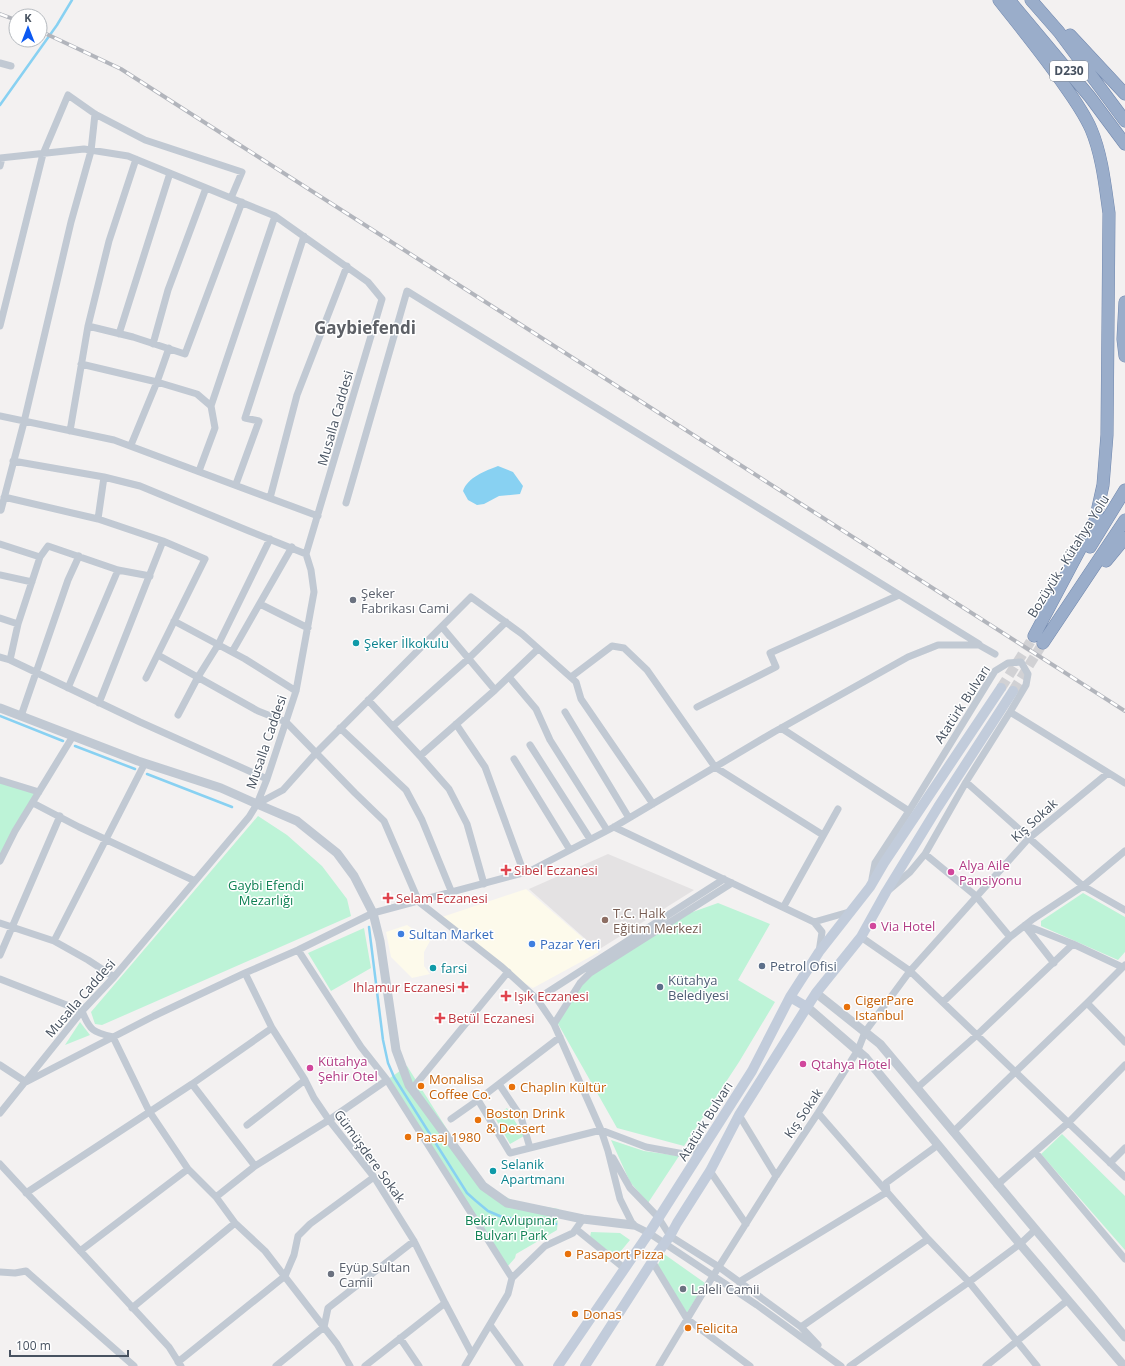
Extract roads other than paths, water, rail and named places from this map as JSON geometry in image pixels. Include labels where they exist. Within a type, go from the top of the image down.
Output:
[{"type":"highway","points":[[999,0],[1055,71],[1080,108],[1091,130],[1098,153],[1105,183],[1109,213],[1107,435],[1103,485],[1095,521],[1038,640]]},
{"type":"highway","name":"D230","points":[[1010,0],[1090,97],[1125,144]]},
{"type":"highway","points":[[1031,0],[1059,32],[1125,122]]},
{"type":"highway","name":"D230","points":[[1037,0],[1125,94]]},
{"type":"highway","points":[[1125,302],[1123,338],[1125,356]]},
{"type":"highway","name":"Bozüyük - Kütahya Yolu","points":[[1038,640],[1125,490]]},
{"type":"highway","name":"Bozüyük - Kütahya Yolu","points":[[1038,640],[1125,520]]},
{"type":"highway","points":[[1038,640],[1125,538]]},
{"type":"main road","name":"Atatürk Bulvarı","points":[[558,1366],[649,1232],[752,1071],[790,997],[819,952],[870,887],[884,863],[1001,688]]},
{"type":"main road","name":"Atatürk Bulvarı","points":[[585,1366],[710,1171],[739,1115],[807,1007],[816,993],[861,937],[886,892],[938,808],[1014,691]]},
{"type":"main road","points":[[790,997],[807,1007]]},
{"type":"street","points":[[0,63],[11,66]]},
{"type":"street","points":[[0,326],[43,154],[68,95],[96,114],[144,140],[242,172],[231,198]]},
{"type":"street","points":[[0,509],[1,510],[24,422],[71,222],[91,150],[96,114]]},
{"type":"street","points":[[0,166],[1,158],[84,150],[128,156],[275,216],[347,266],[297,395],[270,498]]},
{"type":"street","points":[[70,431],[88,326],[109,241],[136,159]]},
{"type":"street","points":[[119,334],[170,173]]},
{"type":"street","points":[[153,344],[168,290],[206,188]]},
{"type":"street","points":[[88,326],[185,354],[242,202]]},
{"type":"street","points":[[199,471],[215,428],[211,406],[275,216]]},
{"type":"street","points":[[236,484],[259,421],[245,418],[304,236]]},
{"type":"street","name":"Musalla Caddesi","points":[[0,1113],[82,1011],[114,977],[196,881],[249,817],[257,804],[267,779],[296,691],[314,592],[311,570],[306,554],[382,299],[368,282],[347,266]]},
{"type":"street","points":[[346,503],[407,291],[994,654]]},
{"type":"street","points":[[131,445],[157,382],[168,348]]},
{"type":"street","points":[[81,364],[157,382],[197,394],[211,406]]},
{"type":"street","points":[[0,416],[114,440],[131,445],[318,516]]},
{"type":"street","points":[[13,461],[104,477],[140,486],[306,554]]},
{"type":"street","points":[[98,519],[104,477]]},
{"type":"street","points":[[4,497],[98,519],[163,541],[205,559],[146,678]]},
{"type":"street","points":[[178,715],[198,677],[218,644],[270,539]]},
{"type":"street","points":[[99,703],[163,541]]},
{"type":"street","points":[[0,544],[40,557]]},
{"type":"street","points":[[10,660],[18,624],[40,557],[48,546],[118,570],[150,576]]},
{"type":"street","points":[[232,652],[292,547]]},
{"type":"street","points":[[21,716],[57,609],[79,556]]},
{"type":"street","points":[[68,688],[118,570]]},
{"type":"street","points":[[0,575],[32,582]]},
{"type":"street","points":[[697,707],[776,667],[770,653],[899,595]]},
{"type":"street","points":[[257,804],[283,790],[340,728],[471,597],[506,622],[576,682],[581,699],[653,804]]},
{"type":"street","points":[[260,604],[308,628]]},
{"type":"street","points":[[0,618],[18,624]]},
{"type":"street","points":[[174,621],[232,652],[296,691]]},
{"type":"street","points":[[393,726],[506,622]]},
{"type":"street","points":[[442,627],[495,690]]},
{"type":"street","points":[[0,1065],[26,1082],[154,1016],[298,950],[373,913],[419,902],[530,871],[614,827],[781,728],[908,658],[938,646],[979,644]]},
{"type":"street","points":[[571,678],[612,646],[624,648],[646,670],[715,768],[823,835]]},
{"type":"street","points":[[420,756],[495,690],[538,649]]},
{"type":"street","points":[[158,655],[258,711],[286,722],[384,821],[419,902],[508,972],[537,999],[554,1024],[601,1130],[620,1199],[633,1225]]},
{"type":"street","points":[[0,656],[99,703],[267,779]]},
{"type":"street","name":"Atatürk Bulvarı","points":[[870,887],[875,863],[995,672],[1008,663],[1021,662],[1028,674],[1026,685],[966,782],[925,854],[910,872],[886,892]]},
{"type":"street","points":[[509,677],[536,709],[550,740],[607,830]]},
{"type":"street","points":[[368,700],[420,756],[448,789],[467,824],[484,884]]},
{"type":"street","points":[[0,708],[145,763],[221,788],[297,821],[337,853],[354,876],[373,913],[380,941],[396,1050],[409,1085],[484,1186],[507,1203],[583,1218],[633,1225],[667,1239],[719,1267],[801,1327],[830,1358]]},
{"type":"street","points":[[565,712],[629,818]]},
{"type":"street","points":[[1010,712],[1125,783]]},
{"type":"street","points":[[456,724],[485,767],[524,873]]},
{"type":"street","points":[[340,728],[406,790],[422,820],[452,892]]},
{"type":"street","points":[[781,728],[909,811]]},
{"type":"street","points":[[0,861],[15,831],[73,736]]},
{"type":"street","points":[[530,745],[590,840]]},
{"type":"street","points":[[514,759],[570,850]]},
{"type":"street","points":[[54,941],[145,763]]},
{"type":"street","name":"Kış Sokak","points":[[659,1366],[713,1276],[858,1050],[865,1032],[910,971],[1028,839],[1108,773]]},
{"type":"street","points":[[0,780],[39,792]]},
{"type":"street","points":[[966,782],[1028,839],[1083,886],[1125,910]]},
{"type":"street","points":[[33,803],[106,840],[196,881]]},
{"type":"street","points":[[784,906],[838,809]]},
{"type":"street","points":[[0,955],[60,816]]},
{"type":"street","points":[[614,827],[784,906],[814,922],[822,932],[819,952]]},
{"type":"street","points":[[943,1002],[1010,937],[1083,886],[1125,851]]},
{"type":"street","points":[[925,854],[976,896],[1010,937]]},
{"type":"street","points":[[537,999],[724,879]]},
{"type":"street","points":[[554,1024],[580,983],[590,973],[732,883]]},
{"type":"street","points":[[814,922],[849,912]]},
{"type":"street","points":[[0,923],[54,941],[88,960],[114,977]]},
{"type":"street","points":[[953,1132],[1124,966],[1073,944],[1025,926]]},
{"type":"street","points":[[1025,926],[1054,963]]},
{"type":"street","points":[[861,937],[910,971],[1125,1177]]},
{"type":"street","points":[[917,1088],[977,1035],[1073,944]]},
{"type":"street","points":[[298,950],[361,1047],[387,1080],[512,1278]]},
{"type":"street","points":[[412,1089],[508,972]]},
{"type":"street","name":"Gümüşdere Sokak","points":[[246,973],[272,1028],[305,1080],[314,1098],[329,1120],[374,1177],[414,1241],[472,1354]]},
{"type":"street","points":[[0,979],[82,1011],[86,1023],[94,1032],[113,1037],[149,1111],[188,1169],[216,1197],[235,1223],[265,1251],[337,1344],[350,1366]]},
{"type":"street","points":[[816,993],[880,1044],[1125,1338]]},
{"type":"street","points":[[1087,1003],[1125,1042]]},
{"type":"street","points":[[807,1007],[866,1058],[1020,1244],[1124,1366]]},
{"type":"street","points":[[26,1193],[192,1084],[272,1028]]},
{"type":"street","points":[[451,1119],[560,1037]]},
{"type":"street","points":[[997,1185],[1068,1123],[1125,1065]]},
{"type":"street","points":[[248,1125],[305,1080]]},
{"type":"street","points":[[216,1197],[255,1166],[329,1120],[387,1080]]},
{"type":"street","points":[[192,1084],[255,1166]]},
{"type":"street","points":[[499,1084],[521,1117],[530,1148]]},
{"type":"street","points":[[478,1100],[510,1153],[601,1130],[646,1147],[684,1154],[705,1145]]},
{"type":"street","points":[[818,1114],[969,1282],[1037,1366]]},
{"type":"street","points":[[739,1115],[776,1176]]},
{"type":"street","points":[[887,1192],[886,1183],[938,1145]]},
{"type":"street","points":[[1110,1163],[1125,1148]]},
{"type":"street","points":[[608,1151],[630,1188],[658,1217],[667,1239],[713,1276],[758,1305],[841,1366]]},
{"type":"street","points":[[1035,1152],[1125,1259]]},
{"type":"street","points":[[0,1164],[169,1347],[180,1364],[285,1276],[294,1255],[298,1236],[310,1224],[374,1177]]},
{"type":"street","points":[[80,1251],[188,1169]]},
{"type":"street","points":[[710,1171],[746,1224]]},
{"type":"street","points":[[739,1282],[887,1192]]},
{"type":"street","points":[[465,1366],[508,1294],[512,1278],[545,1246],[573,1233],[583,1218]]},
{"type":"street","points":[[132,1308],[235,1223]]},
{"type":"street","points":[[576,1229],[624,1268]]},
{"type":"street","points":[[850,1366],[969,1282],[1020,1244],[1035,1230]]},
{"type":"street","points":[[801,1327],[928,1238]]},
{"type":"street","points":[[276,1366],[324,1327],[328,1308],[414,1241]]},
{"type":"street","points":[[652,1261],[687,1319],[750,1366]]},
{"type":"street","points":[[0,1272],[26,1272],[134,1366]]},
{"type":"street","points":[[986,1366],[1068,1300]]},
{"type":"street","points":[[365,1366],[445,1304]]},
{"type":"street","points":[[490,1325],[520,1366]]},
{"type":"street","points":[[400,1338],[419,1366]]},
{"type":"water","points":[[498,466],[513,472],[523,486],[520,494],[499,496],[484,504],[477,505],[468,500],[463,491],[465,486],[473,478]]},
{"type":"waterway","points":[[0,105],[57,25],[72,0]]},
{"type":"waterway","points":[[0,716],[63,741]]},
{"type":"waterway","points":[[75,746],[135,769]]},
{"type":"waterway","points":[[147,774],[232,807]]},
{"type":"waterway","points":[[369,927],[383,1040],[388,1063],[394,1077],[467,1193],[488,1211],[502,1217],[556,1224]]},
{"type":"tunnel","points":[[1001,688],[1034,636]]},
{"type":"tunnel","points":[[1013,691],[1043,643]]},
{"type":"railway","points":[[0,14],[8,17]]},
{"type":"railway","points":[[48,35],[121,69],[1125,711]]},
{"type":"place","name":"Şeker Fabrikası Cami","points":[[353,600]]},
{"type":"place","name":"Şeker İlkokulu","points":[[356,643]]},
{"type":"place","name":"Sibel Eczanesi","points":[[506,870]]},
{"type":"place","name":"Alya Aile Pansiyonu","points":[[951,872]]},
{"type":"place","name":"Selam Eczanesi","points":[[388,898]]},
{"type":"place","name":"T.C. Halk Eğitim Merkezi","points":[[605,920]]},
{"type":"place","name":"Via Hotel","points":[[873,926]]},
{"type":"place","name":"Sultan Market","points":[[401,934]]},
{"type":"place","name":"Pazar Yeri","points":[[532,944]]},
{"type":"place","name":"Petrol Ofisi","points":[[762,966]]},
{"type":"place","name":"farsi","points":[[433,968]]},
{"type":"place","name":"Ihlamur Eczanesi","points":[[463,987]]},
{"type":"place","name":"Kütahya Belediyesi","points":[[660,987]]},
{"type":"place","name":"Işık Eczanesi","points":[[506,996]]},
{"type":"place","name":"CigerPare Istanbul","points":[[847,1007]]},
{"type":"place","name":"Betül Eczanesi","points":[[440,1018]]},
{"type":"place","name":"Qtahya Hotel","points":[[803,1064]]},
{"type":"place","name":"Kütahya Şehir Otel","points":[[310,1068]]},
{"type":"place","name":"Monalisa Coffee Co.","points":[[421,1086]]},
{"type":"place","name":"Chaplin Kültür","points":[[512,1087]]},
{"type":"place","name":"Boston Drink & Dessert","points":[[478,1120]]},
{"type":"place","name":"Pasaj 1980","points":[[408,1137]]},
{"type":"place","name":"Selanik Apartmanı","points":[[493,1171]]},
{"type":"place","name":"Pasaport Pizza","points":[[568,1254]]},
{"type":"place","name":"Eyüp Sultan Camii","points":[[331,1274]]},
{"type":"place","name":"Laleli Camii","points":[[683,1289]]},
{"type":"place","name":"Donas","points":[[575,1314]]},
{"type":"place","name":"Felicita","points":[[688,1328]]},
{"type":"district","name":"Gaybiefendi","points":[[365,328]]},
{"type":"park label","name":"Gaybi Efendi Mezarlığı","points":[[266,892]]},
{"type":"park label","name":"Bekir Avlupınar Bulvarı Park","points":[[511,1228]]}]
